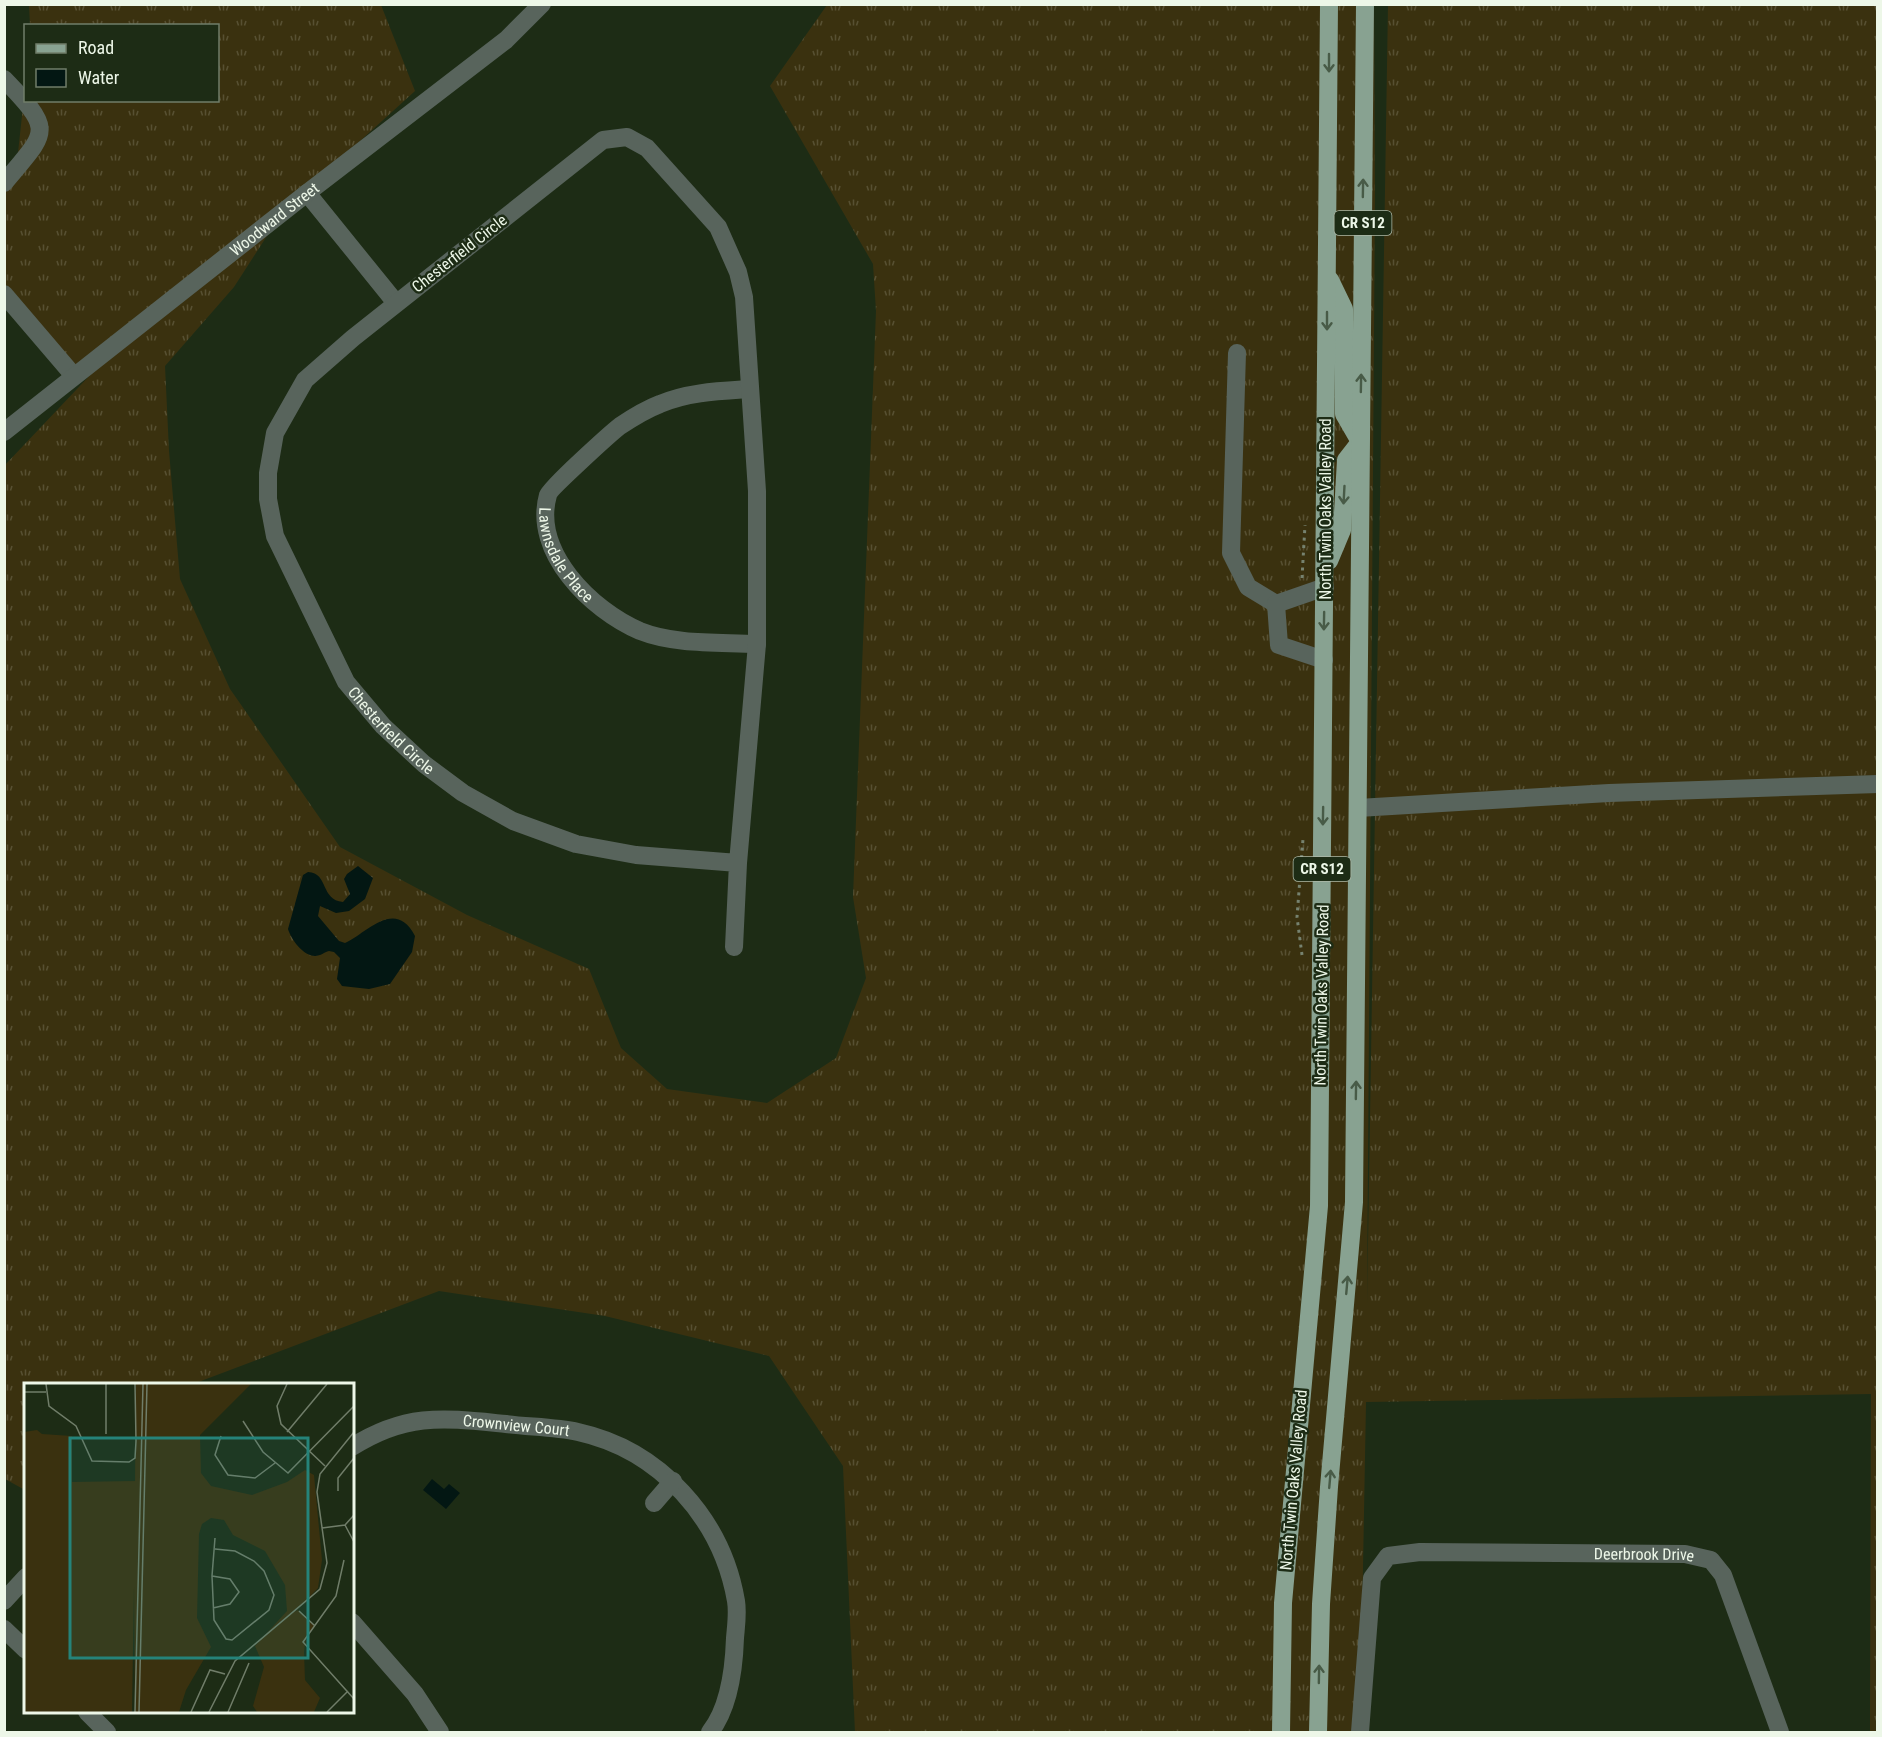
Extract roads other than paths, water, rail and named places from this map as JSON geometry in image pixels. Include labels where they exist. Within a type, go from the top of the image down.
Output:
[{"type":"main road","name":"North Twin Oaks Valley Road","points":[[1281,1732],[1283,1603],[1319,1206],[1329,4]]},
{"type":"main road","name":"North Twin Oaks Valley Road","points":[[1318,1732],[1321,1604],[1354,1202],[1365,4]]},
{"type":"main road","points":[[1325,579],[1342,530],[1346,460],[1360,442],[1344,414],[1344,309],[1327,273]]},
{"type":"street","name":"Woodward Street","points":[[4,432],[307,193],[506,40],[542,4]]},
{"type":"street","points":[[4,80],[24,100]]},
{"type":"street","points":[[4,183],[40,140],[40,124],[26,102]]},
{"type":"street","name":"Chesterfield Circle","points":[[734,947],[738,863],[757,644],[757,491],[744,297],[738,272],[718,227],[647,148],[627,137],[603,140],[396,303],[305,380],[275,433],[268,473],[268,499],[275,536],[346,682],[383,726],[424,764],[463,793],[513,821],[576,844],[636,855],[738,863]]},
{"type":"street","points":[[307,193],[396,303]]},
{"type":"street","points":[[4,294],[74,376]]},
{"type":"street","points":[[1237,353],[1231,554],[1248,587],[1276,604]]},
{"type":"street","name":"Lawnsdale Place","points":[[750,389],[703,393],[660,404],[619,427],[549,492],[545,519],[558,563],[580,589],[617,619],[642,631],[690,642],[757,644]]},
{"type":"street","points":[[1276,604],[1325,579]]},
{"type":"street","points":[[1276,604],[1279,645],[1324,660]]},
{"type":"street","points":[[1359,808],[1609,793],[1878,784]]},
{"type":"street","name":"Crownview Court","points":[[354,1446],[378,1431],[417,1420],[452,1419],[578,1432],[629,1450],[673,1481],[710,1527],[727,1566],[736,1603],[734,1662],[720,1720],[710,1732]]},
{"type":"street","points":[[654,1503],[673,1481]]},
{"type":"street","name":"Deerbrook Drive","points":[[1360,1732],[1372,1578],[1389,1556],[1420,1552],[1674,1554],[1710,1560],[1723,1575],[1780,1732]]},
{"type":"street","points":[[4,1601],[24,1579]]},
{"type":"street","points":[[354,1624],[415,1694],[440,1732]]},
{"type":"street","points":[[4,1629],[24,1648]]},
{"type":"street","points":[[88,1713],[107,1732]]},
{"type":"water","points":[[358,866],[373,878],[365,899],[349,911],[336,913],[320,906],[318,916],[339,941],[345,943],[380,921],[390,919],[399,919],[415,936],[412,952],[390,984],[369,989],[342,986],[337,979],[340,958],[334,952],[329,951],[317,956],[306,953],[295,942],[288,929],[303,875],[308,872],[315,873],[331,897],[343,902],[350,894],[344,879]]},
{"type":"water","points":[[432,1479],[444,1489],[449,1484],[460,1493],[446,1509],[423,1490]]}]
